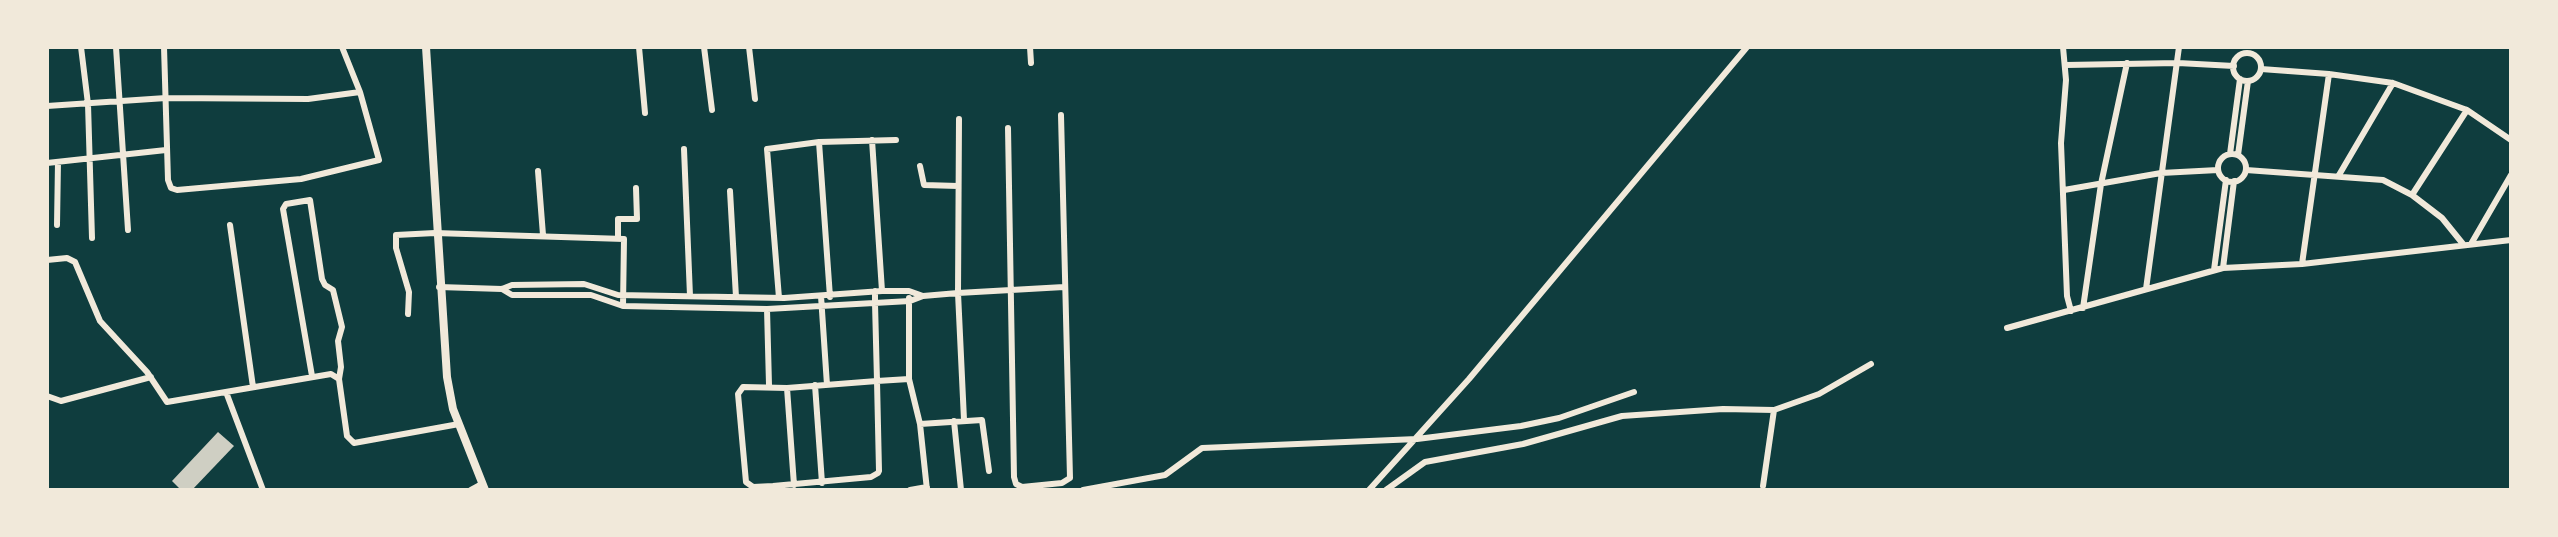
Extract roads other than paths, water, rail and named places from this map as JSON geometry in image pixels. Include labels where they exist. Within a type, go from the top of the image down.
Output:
[{"type":"main road","points":[[426,47],[446,377],[459,424],[484,487]]},
{"type":"street","points":[[81,47],[88,104],[92,238]]},
{"type":"street","points":[[116,47],[128,230]]},
{"type":"street","points":[[164,47],[168,180],[171,188],[177,190],[302,179],[379,160],[360,92],[342,47]]},
{"type":"street","points":[[639,47],[645,113]]},
{"type":"street","points":[[704,47],[712,110]]},
{"type":"street","points":[[749,47],[755,99]]},
{"type":"street","points":[[1030,47],[1031,64]]},
{"type":"street","points":[[1369,490],[1417,439],[1747,47]]},
{"type":"street","points":[[2063,47],[2066,65],[2061,143],[2067,291],[2071,311]]},
{"type":"street","points":[[2146,289],[2179,47]]},
{"type":"street","points":[[2230,154],[2240,79],[2234,65],[2237,58],[2250,50],[2257,57],[2261,69],[2258,76],[2248,81],[2240,79]]},
{"type":"street","points":[[2083,308],[2101,184],[2127,63]]},
{"type":"street","points":[[2066,65],[2234,65]]},
{"type":"street","points":[[2261,69],[2329,74],[2393,83],[2467,110],[2511,140]]},
{"type":"street","points":[[2302,264],[2329,74]]},
{"type":"street","points":[[2238,155],[2248,81]]},
{"type":"street","points":[[2339,176],[2393,83]]},
{"type":"street","points":[[47,106],[166,98],[308,99],[360,92]]},
{"type":"street","points":[[2412,195],[2467,110]]},
{"type":"street","points":[[1008,128],[1014,477],[1016,484],[1022,487],[1062,483],[1070,478],[1061,115]]},
{"type":"street","points":[[959,119],[958,293],[964,420]]},
{"type":"street","points":[[872,140],[878,291],[875,303],[877,381],[878,473],[871,477],[794,485],[753,486],[746,482],[738,394],[743,387],[787,388],[877,381],[909,379]]},
{"type":"street","points":[[779,298],[767,149],[819,142],[895,140]]},
{"type":"street","points":[[819,142],[830,306]]},
{"type":"street","points":[[684,149],[690,296]]},
{"type":"street","points":[[47,163],[166,150]]},
{"type":"street","points":[[2230,154],[2238,155],[2245,161],[2246,170],[2242,178],[2234,181],[2226,180],[2218,170],[2222,158],[2230,154]]},
{"type":"street","points":[[57,225],[58,162]]},
{"type":"street","points":[[920,166],[924,185],[958,186]]},
{"type":"street","points":[[2064,190],[2161,173],[2218,170]]},
{"type":"street","points":[[2246,170],[2383,180],[2412,195],[2442,218],[2463,244]]},
{"type":"street","points":[[538,171],[543,235]]},
{"type":"street","points":[[2471,244],[2511,175]]},
{"type":"street","points":[[2214,270],[2226,180]]},
{"type":"street","points":[[2223,268],[2234,181]]},
{"type":"street","points":[[618,238],[618,219],[637,219],[636,188]]},
{"type":"street","points":[[730,191],[734,297],[732,308]]},
{"type":"street","points":[[312,376],[283,209],[286,204],[310,200],[322,279],[325,285],[334,290],[342,327],[338,341],[339,379],[347,436],[354,443],[459,424]]},
{"type":"street","points":[[230,225],[253,387]]},
{"type":"street","points":[[408,314],[409,292],[396,248],[396,235],[436,233],[624,239],[623,306]]},
{"type":"street","points":[[2007,328],[2223,268],[2302,264],[2511,240]]},
{"type":"street","points":[[47,260],[67,258],[75,262],[100,321],[151,377],[165,400],[170,403],[312,376],[331,374],[339,379]]},
{"type":"street","points":[[439,287],[502,289],[512,285],[584,284],[623,295],[779,298],[909,291],[923,296]]},
{"type":"street","points":[[502,289],[512,295],[591,295],[623,306],[767,309],[909,302],[923,296],[1064,287]]},
{"type":"street","points":[[909,291],[909,379],[920,424],[927,489],[910,490]]},
{"type":"street","points":[[821,296],[827,385]]},
{"type":"street","points":[[767,309],[769,386]]},
{"type":"street","points":[[1386,490],[1425,462],[1523,444],[1622,416],[1723,409],[1774,410],[1819,394],[1871,364]]},
{"type":"street","points":[[47,396],[61,401],[151,377]]},
{"type":"street","points":[[815,386],[822,483]]},
{"type":"street","points":[[787,388],[794,485]]},
{"type":"street","points":[[226,392],[262,490]]},
{"type":"street","points":[[1083,490],[1165,475],[1202,448],[1417,439],[1521,426],[1559,418],[1634,392]]},
{"type":"street","points":[[1763,486],[1774,410]]},
{"type":"street","points":[[920,424],[981,419],[989,471]]},
{"type":"street","points":[[954,421],[961,490]]},
{"type":"street","points":[[471,490],[484,487]]}]
